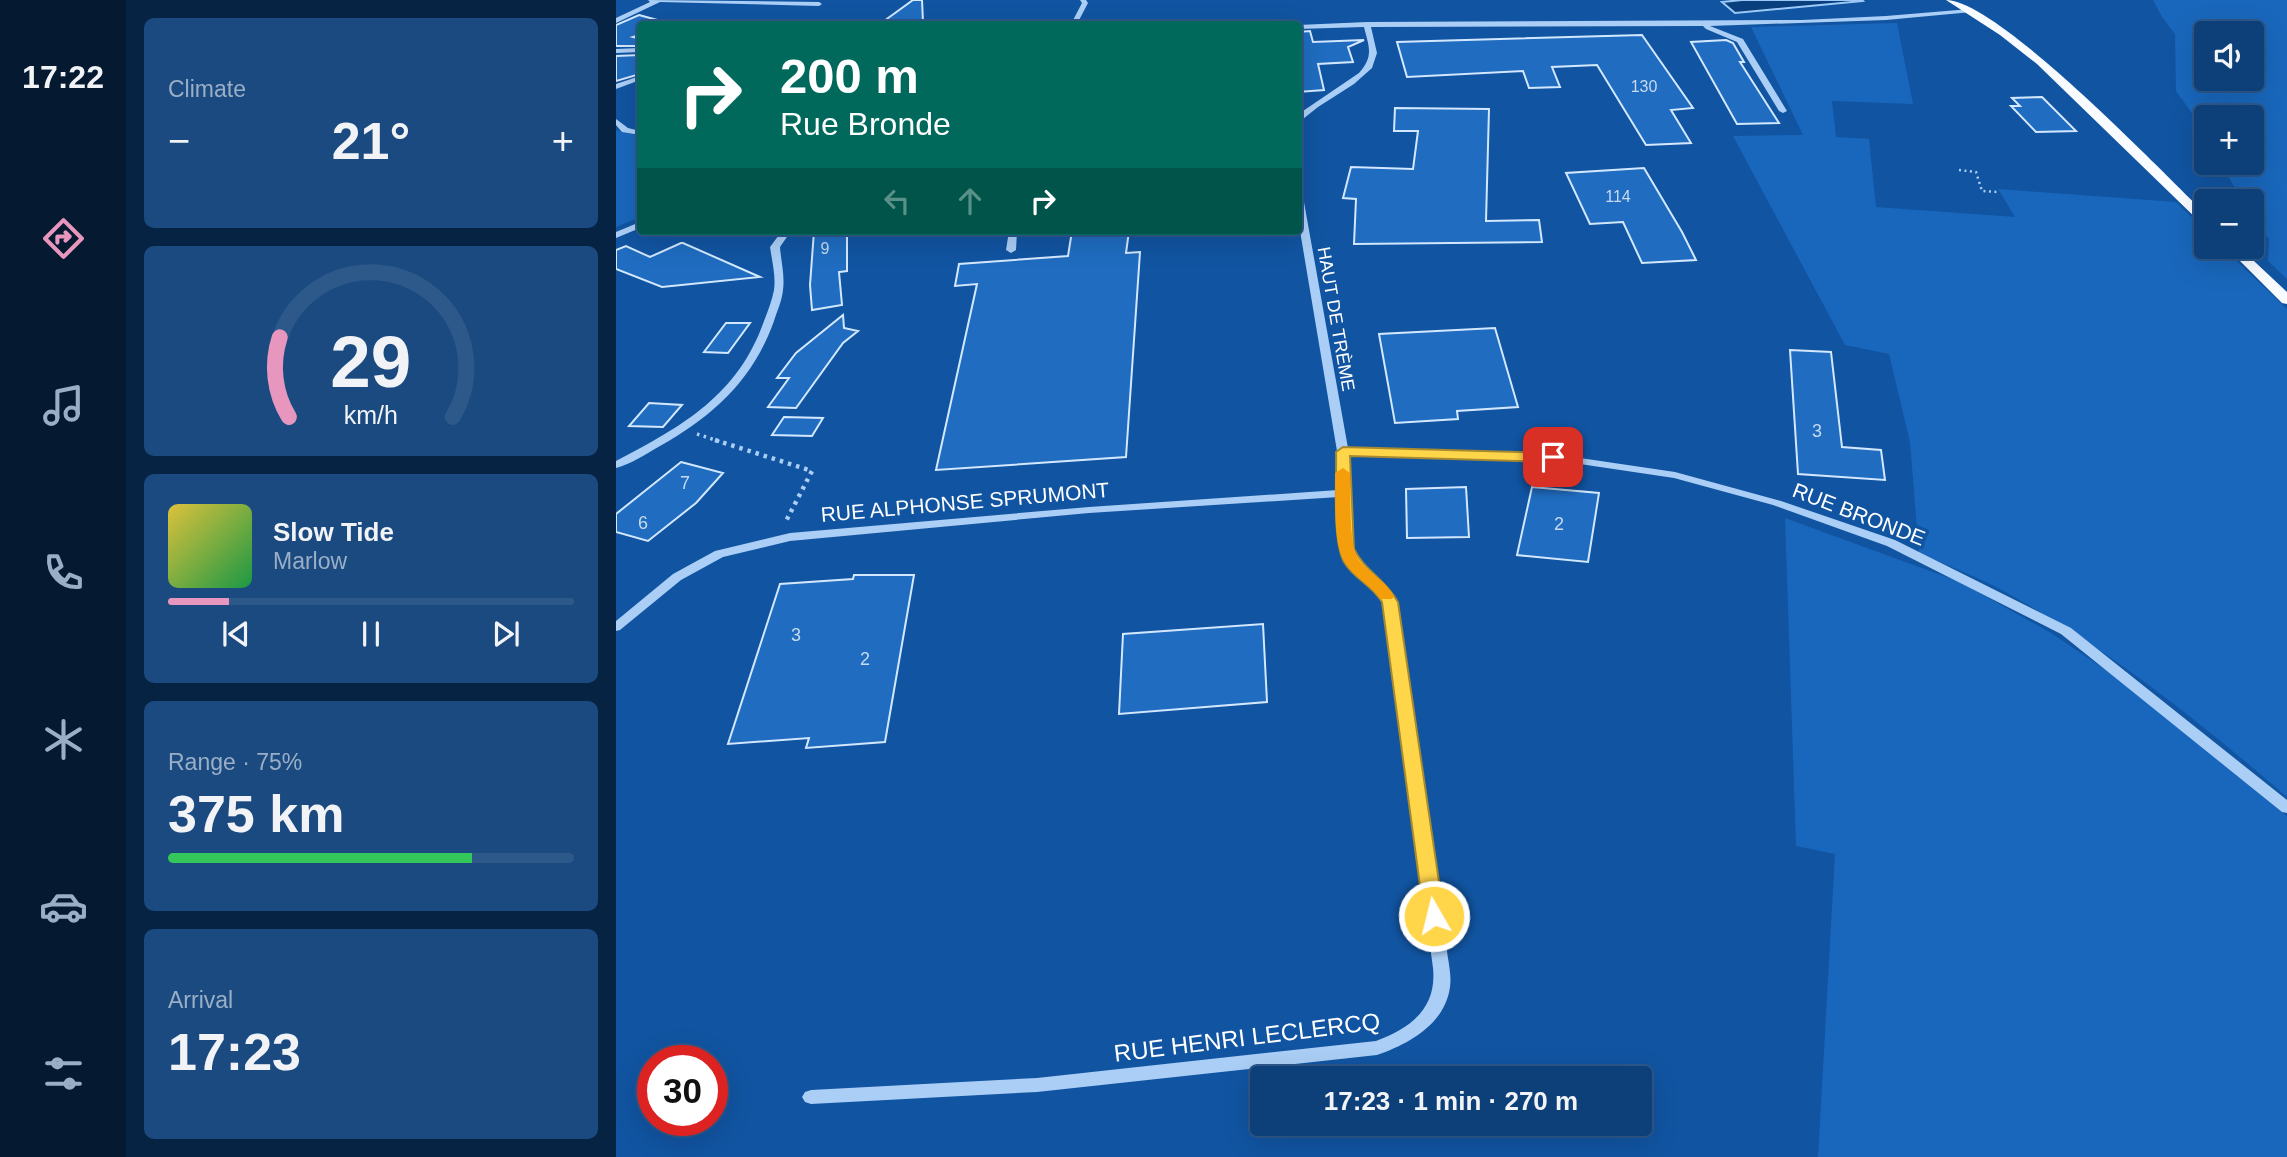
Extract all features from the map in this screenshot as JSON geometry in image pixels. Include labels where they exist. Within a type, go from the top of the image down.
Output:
[{"type":"main road","points":[[1951,0],[2013,39],[2041,62],[2194,209]]},
{"type":"main road","points":[[2244,259],[2287,300]]},
{"type":"street","points":[[651,0],[819,2],[821,21]]},
{"type":"street","points":[[616,21],[659,0]]},
{"type":"street","points":[[1076,21],[1085,3],[1083,0]]},
{"type":"street","points":[[1302,27],[1367,24],[1850,22],[1970,11]]},
{"type":"street","points":[[1704,23],[1708,28],[1740,41],[1783,111]]},
{"type":"street","points":[[1302,117],[1318,102],[1365,70],[1373,57],[1367,24]]},
{"type":"street","points":[[616,51],[637,50]]},
{"type":"street","points":[[616,88],[637,79]]},
{"type":"street","points":[[616,121],[625,130],[637,132]]},
{"type":"street","name":"HAUT DE TRÈME","points":[[1302,214],[1343,452]]},
{"type":"street","points":[[616,235],[637,226]]},
{"type":"street","points":[[616,465],[683,429],[712,408],[762,345],[779,286],[775,247],[785,235]]},
{"type":"street","points":[[1011,250],[1013,235]]},
{"type":"street","name":"RUE HENRI LECLERCQ","points":[[811,1097],[1037,1084],[1377,1048],[1404,1038],[1427,1020],[1441,991],[1438,943],[1390,602],[1381,587],[1352,563],[1346,549],[1342,493],[1343,452]]},
{"type":"street","name":"RUE BRONDE","points":[[1343,452],[1553,457],[1675,475],[1777,503],[1891,543],[2066,631],[2287,808]]},
{"type":"street","name":"RUE ALPHONSE SPRUMONT","points":[[616,627],[677,577],[719,554],[790,537],[1090,509],[1342,493]]},
{"type":"path","points":[[1959,170],[1976,172],[1983,191],[1997,192]]},
{"type":"path","points":[[683,429],[812,471],[773,541]]},
{"type":"shaded area","points":[[2153,0],[2287,0],[2287,279],[2268,261],[2269,239],[2264,232],[2264,189],[2235,189],[2228,175],[2264,175],[2264,105],[2194,105],[2194,116],[2176,91],[2175,34]]},
{"type":"shaded area","points":[[1863,1],[1735,13],[1722,2]]},
{"type":"shaded area","points":[[1897,23],[1913,104],[1832,101],[1836,137],[1869,139],[1876,207],[2015,217],[1998,189],[2176,202],[2194,219],[2194,259],[2235,259],[2287,309],[2287,797],[2190,716],[2087,642],[2005,591],[1919,553],[1910,442],[1889,354],[1845,345],[1733,136],[1803,135],[1751,27]]},
{"type":"shaded area","points":[[616,130],[637,135],[637,218],[616,227]]},
{"type":"shaded area","points":[[1785,518],[1960,582],[2051,633],[2125,683],[2287,816],[2287,1157],[1818,1157],[1835,854],[1796,846]]},
{"type":"building","points":[[913,0],[922,0],[923,21],[884,21]]},
{"type":"building","points":[[639,15],[661,21],[637,21],[637,36],[633,37],[637,38],[637,46],[616,46],[616,25]]},
{"type":"building","points":[[1310,31],[1313,42],[1364,40],[1348,47],[1353,62],[1318,64],[1324,90],[1302,92],[1302,32]]},
{"type":"building","points":[[1642,35],[1693,108],[1671,110],[1691,143],[1646,145],[1597,65],[1552,67],[1560,87],[1529,88],[1523,71],[1407,77],[1397,42]]},
{"type":"building","points":[[1726,40],[1733,43],[1744,62],[1740,62],[1779,123],[1737,124],[1691,42]]},
{"type":"building","points":[[637,55],[637,75],[616,81],[616,56]]},
{"type":"building","points":[[2042,97],[2076,131],[2036,132],[2011,106],[2020,106],[2012,98]]},
{"type":"building","points":[[1395,108],[1489,109],[1486,221],[1539,220],[1542,242],[1354,244],[1356,199],[1343,198],[1351,167],[1413,169],[1418,131],[1394,131]]},
{"type":"building","points":[[1644,168],[1696,260],[1642,263],[1623,222],[1590,224],[1566,173]]},
{"type":"building","points":[[814,235],[847,235],[847,271],[839,272],[842,305],[812,310],[810,285]]},
{"type":"building","points":[[1071,235],[1128,235],[1126,253],[1140,252],[1126,457],[936,470],[977,284],[955,286],[959,264],[1068,256]]},
{"type":"building","points":[[681,243],[760,277],[662,287],[616,269],[616,250],[626,246],[650,257]]},
{"type":"building","points":[[843,315],[844,328],[858,331],[843,343],[796,408],[768,407],[789,378],[777,378],[796,353]]},
{"type":"building","points":[[726,323],[750,323],[728,353],[704,352]]},
{"type":"building","points":[[1495,328],[1518,407],[1457,411],[1458,419],[1395,423],[1379,334]]},
{"type":"building","points":[[1790,350],[1831,352],[1842,447],[1881,450],[1885,480],[1798,474]]},
{"type":"building","points":[[649,403],[682,405],[663,427],[629,426]]},
{"type":"building","points":[[784,417],[823,418],[812,436],[772,435]]},
{"type":"building","points":[[681,462],[723,473],[696,503],[648,541],[616,532],[616,514]]},
{"type":"building","points":[[1466,487],[1469,537],[1407,538],[1406,489]]},
{"type":"building","points":[[1532,487],[1599,493],[1588,562],[1517,555]]},
{"type":"building","points":[[854,575],[914,575],[885,742],[806,748],[809,738],[728,744],[780,584],[853,579]]},
{"type":"building","points":[[1263,624],[1267,702],[1119,714],[1123,634]]},
{"type":"slow traffic","points":[[1343,473],[1346,549],[1352,563],[1381,587],[1386,596]]},
{"type":"route","points":[[1434,916],[1390,602],[1381,587],[1352,563],[1346,549],[1342,490],[1343,452],[1553,457]]}]
